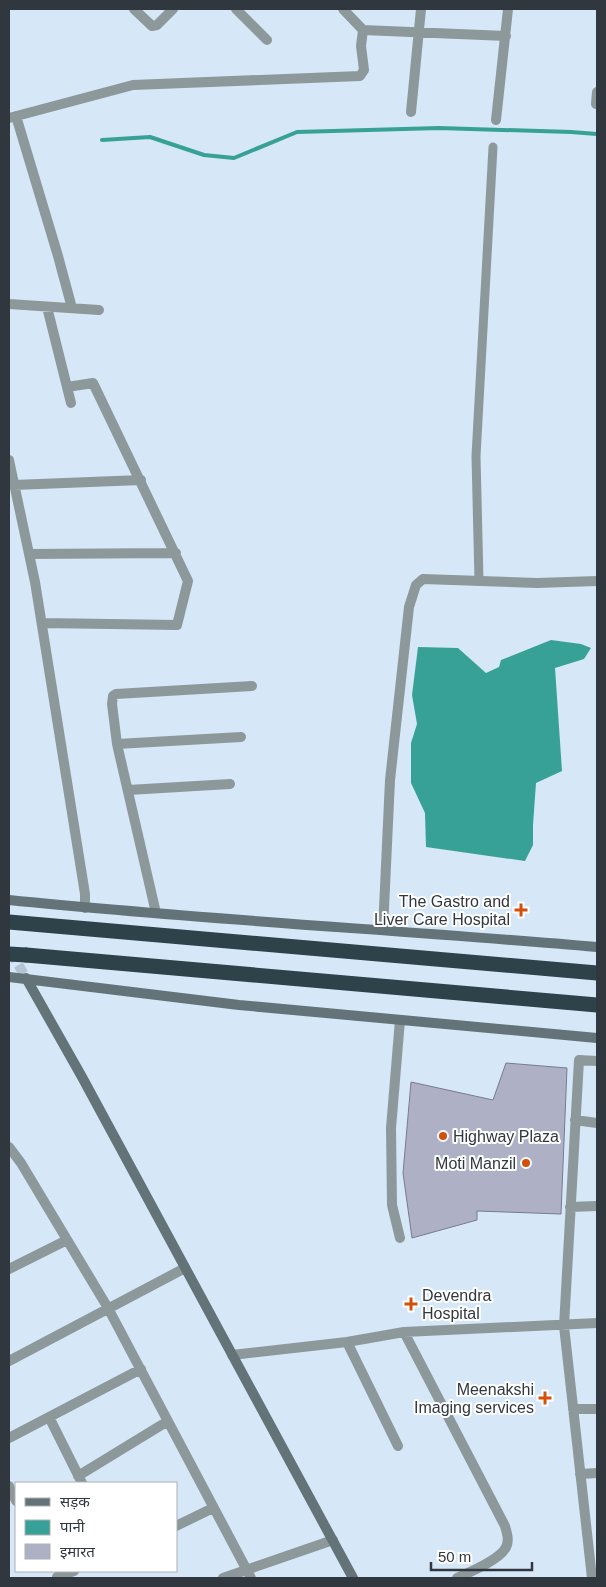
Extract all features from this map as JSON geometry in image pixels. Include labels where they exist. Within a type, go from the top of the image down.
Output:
[{"type":"highway","points":[[9,922],[597,973]]},
{"type":"highway","points":[[9,954],[597,1005]]},
{"type":"street","points":[[134,9],[152,26],[157,25],[174,9]]},
{"type":"street","points":[[236,9],[267,40]]},
{"type":"street","points":[[343,9],[363,30],[506,36]]},
{"type":"street","points":[[411,112],[421,9]]},
{"type":"street","points":[[496,120],[508,9]]},
{"type":"street","points":[[72,308],[58,256],[13,117],[133,85],[360,76],[364,70],[361,46],[363,30]]},
{"type":"street","points":[[596,104],[597,92]]},
{"type":"street","points":[[9,304],[99,310]]},
{"type":"street","points":[[47,307],[72,402]]},
{"type":"street","points":[[42,624],[177,625],[188,581],[93,383],[67,387]]},
{"type":"street","points":[[9,460],[42,624],[85,894],[85,908]]},
{"type":"street","points":[[14,485],[141,480]]},
{"type":"street","points":[[29,554],[176,553]]},
{"type":"street","points":[[383,930],[390,780],[409,607],[416,585],[422,578],[537,583],[597,581]]},
{"type":"street","points":[[156,913],[117,744],[112,704],[113,696],[116,694],[252,686]]},
{"type":"street","points":[[117,744],[241,737]]},
{"type":"street","points":[[128,790],[230,784]]},
{"type":"street","points":[[9,900],[85,908],[597,947]]},
{"type":"street","points":[[9,977],[238,1005],[597,1038]]},
{"type":"street","points":[[26,978],[86,1085],[352,1578]]},
{"type":"street","points":[[400,1020],[391,1128],[392,1205],[400,1238]]},
{"type":"street","points":[[592,1578],[564,1326],[579,1060],[597,1061]]},
{"type":"street","points":[[575,1120],[597,1123]]},
{"type":"street","points":[[9,1147],[21,1163],[108,1308],[249,1574]]},
{"type":"street","points":[[9,1163],[21,1163]]},
{"type":"street","points":[[570,1207],[597,1206]]},
{"type":"street","points":[[9,1270],[67,1240]]},
{"type":"street","points":[[9,1361],[185,1268]]},
{"type":"street","points":[[232,1355],[347,1342],[404,1332],[597,1323]]},
{"type":"street","points":[[404,1332],[505,1526],[508,1539],[506,1549],[498,1556],[457,1578]]},
{"type":"street","points":[[347,1342],[398,1446]]},
{"type":"street","points":[[9,1438],[141,1369]]},
{"type":"street","points":[[573,1410],[597,1409]]},
{"type":"street","points":[[49,1417],[80,1479],[168,1421]]},
{"type":"street","points":[[580,1474],[597,1473]]},
{"type":"street","points":[[9,1486],[15,1498]]},
{"type":"street","points":[[178,1525],[214,1508]]},
{"type":"street","points":[[223,1578],[249,1574],[332,1540]]},
{"type":"street","points":[[56,1575],[70,1572]]},
{"type":"lane","points":[[479,581],[476,456],[493,147]]},
{"type":"water","points":[[551,640],[581,644],[591,648],[584,659],[555,668],[562,771],[536,783],[533,845],[525,861],[426,847],[425,813],[411,783],[411,743],[417,724],[412,695],[418,647],[458,648],[486,673],[499,667],[501,660]]},
{"type":"building","points":[[506,1063],[567,1068],[561,1214],[477,1211],[477,1220],[412,1238],[403,1173],[411,1082],[493,1100]]},
{"type":"waterway","points":[[102,140],[150,137],[204,155],[234,158],[297,132],[439,128],[597,134]]},
{"type":"tunnel","points":[[11,952],[26,978]]},
{"type":"place","name":"The Gastro and Liver Care Hospital","points":[[521,910]]},
{"type":"place","name":"Highway Plaza","points":[[443,1136]]},
{"type":"place","name":"Moti Manzil","points":[[526,1163]]},
{"type":"place","name":"Devendra Hospital","points":[[411,1304]]},
{"type":"place","name":"Meenakshi Imaging services","points":[[545,1398]]}]
